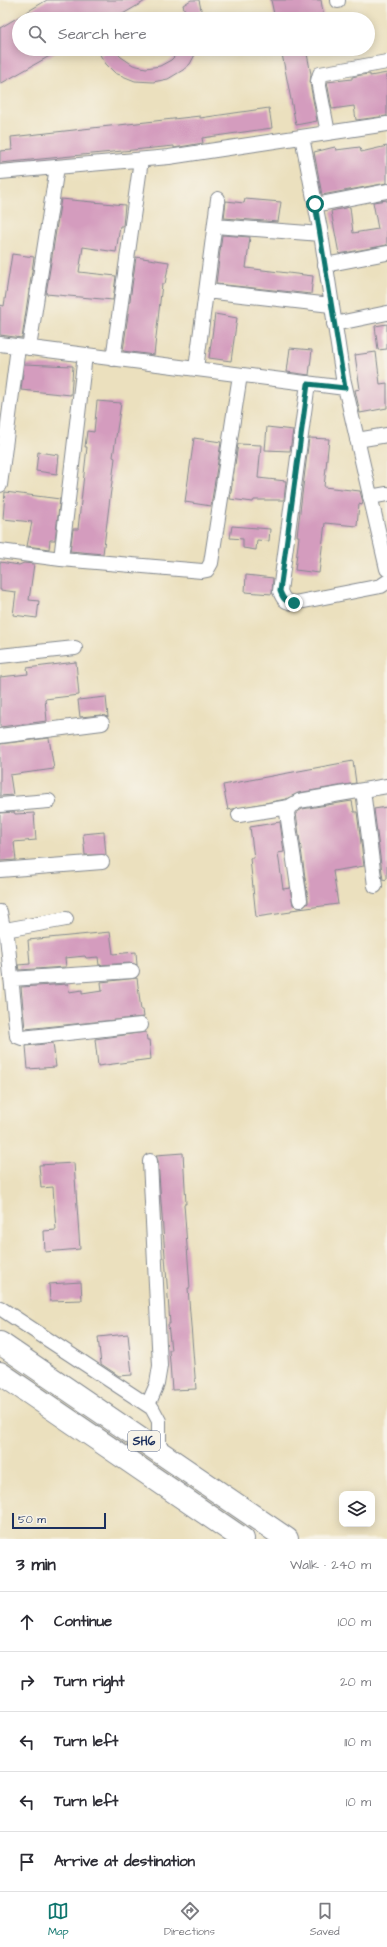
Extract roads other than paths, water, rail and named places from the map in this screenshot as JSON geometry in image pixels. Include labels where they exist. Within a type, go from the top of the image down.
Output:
[{"type":"main road","name":"SH6","points":[[0,1344],[287,1539]]},
{"type":"main road","name":"SH6","points":[[0,1373],[243,1539]]},
{"type":"street","points":[[328,133],[318,81],[320,74],[387,62]]},
{"type":"street","points":[[0,172],[141,160],[387,124]]},
{"type":"street","points":[[302,137],[321,234],[345,388],[370,497],[385,551],[387,569]]},
{"type":"street","points":[[113,359],[141,160]]},
{"type":"street","points":[[0,486],[23,347],[57,167]]},
{"type":"street","points":[[315,204],[387,191]]},
{"type":"street","points":[[196,369],[218,199]]},
{"type":"street","points":[[215,226],[321,234]]},
{"type":"street","points":[[325,265],[387,253]]},
{"type":"street","points":[[206,291],[331,305]]},
{"type":"street","points":[[334,324],[387,314]]},
{"type":"street","points":[[0,344],[345,388]]},
{"type":"street","points":[[61,559],[85,355]]},
{"type":"street","points":[[0,551],[61,559],[202,571],[210,567],[240,375]]},
{"type":"street","points":[[308,384],[280,591],[282,598],[287,602],[294,603],[381,586],[387,582]]},
{"type":"street","points":[[357,440],[387,435]]},
{"type":"street","points":[[370,497],[387,494]]},
{"type":"street","points":[[0,656],[75,648]]},
{"type":"street","points":[[0,736],[102,723]]},
{"type":"street","points":[[239,815],[289,807],[299,801],[387,786]]},
{"type":"street","points":[[363,790],[375,886]]},
{"type":"street","points":[[0,805],[49,800]]},
{"type":"street","points":[[289,807],[287,813],[300,900]]},
{"type":"street","points":[[0,870],[102,862]]},
{"type":"street","points":[[0,912],[2,923],[8,936],[16,1034],[19,1038],[141,1025]]},
{"type":"street","points":[[5,930],[66,919]]},
{"type":"street","points":[[11,979],[132,971]]},
{"type":"street","points":[[148,1405],[157,1384],[160,1366],[150,1161]]},
{"type":"street","points":[[0,1308],[152,1408],[159,1420],[159,1452]]}]
